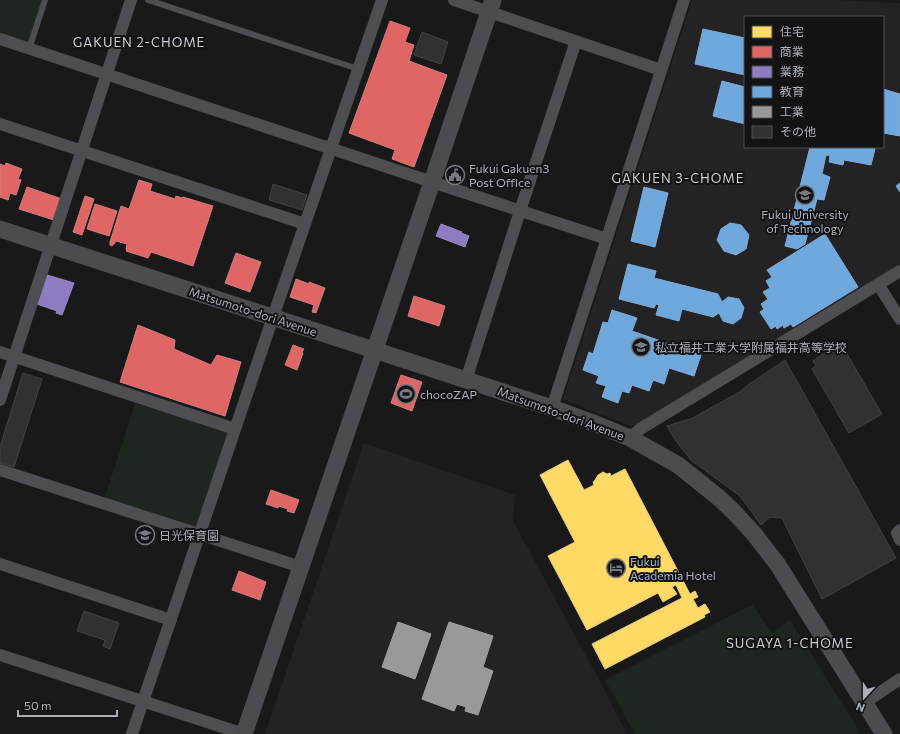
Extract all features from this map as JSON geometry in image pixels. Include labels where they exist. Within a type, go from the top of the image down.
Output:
[{"type":"street","points":[[0,400],[131,0]]},
{"type":"street","points":[[132,734],[382,0]]},
{"type":"street","points":[[454,0],[491,6],[576,41],[661,70]]},
{"type":"street","points":[[552,408],[684,0]]},
{"type":"street","points":[[0,655],[244,734],[491,6]]},
{"type":"street","points":[[0,40],[607,239]]},
{"type":"street","points":[[466,380],[576,41]]},
{"type":"street","points":[[0,124],[305,224]]},
{"type":"street","name":"Matsumoto-dori Avenue","points":[[0,229],[552,408],[630,438],[678,465],[733,511],[778,565],[884,734]]},
{"type":"street","points":[[630,438],[640,429],[900,271]]},
{"type":"street","points":[[878,284],[900,319]]},
{"type":"street","points":[[0,352],[235,429]]},
{"type":"street","points":[[0,470],[301,567]]},
{"type":"street","points":[[900,530],[897,533],[900,540]]},
{"type":"street","points":[[0,564],[171,620]]},
{"type":"street","points":[[864,703],[900,679]]},
{"type":"lane","points":[[29,49],[45,0]]},
{"type":"lane","points":[[148,0],[358,69]]},
{"type":"shaded area","points":[[0,0],[45,0],[29,49],[0,39]]},
{"type":"shaded area","points":[[692,0],[833,0],[900,3],[900,265],[639,424],[631,426],[563,399]]},
{"type":"shaded area","points":[[135,404],[235,429],[200,534],[103,503]]},
{"type":"shaded area","points":[[364,443],[515,495],[513,521],[627,734],[265,734]]},
{"type":"shaded area","points":[[752,605],[772,633],[790,620],[861,734],[635,734],[605,680]]},
{"type":"building: 住宅","points":[[568,460],[584,490],[594,485],[593,482],[598,475],[603,472],[607,474],[610,473],[611,476],[625,469],[690,594],[695,591],[698,597],[693,599],[698,608],[705,604],[710,612],[704,615],[705,617],[605,669],[592,644],[682,598],[676,585],[672,587],[677,594],[663,602],[658,593],[587,630],[548,556],[575,542],[540,475]]},
{"type":"building: 商業","points":[[390,21],[410,28],[405,42],[414,45],[409,61],[447,75],[414,167],[392,159],[395,150],[349,133]]},
{"type":"building: 商業","points":[[6,163],[22,169],[18,179],[21,180],[16,195],[10,193],[8,200],[0,197],[0,164],[5,166]]},
{"type":"building: 商業","points":[[139,180],[152,184],[150,191],[175,199],[176,196],[183,197],[213,206],[193,266],[151,252],[148,258],[126,251],[127,244],[116,241],[112,246],[110,245],[121,206],[129,209]]},
{"type":"building: 商業","points":[[27,187],[62,199],[54,220],[19,209]]},
{"type":"building: 商業","points":[[85,196],[94,199],[82,235],[73,232]]},
{"type":"building: 商業","points":[[95,204],[117,211],[109,236],[87,229]]},
{"type":"building: 商業","points":[[236,253],[261,262],[250,292],[225,283]]},
{"type":"building: 商業","points":[[296,279],[325,288],[316,313],[312,312],[314,305],[290,297]]},
{"type":"building: 商業","points":[[414,296],[445,306],[439,326],[408,316]]},
{"type":"building: 商業","points":[[138,325],[175,340],[174,349],[211,365],[217,355],[241,362],[225,416],[120,382]]},
{"type":"building: 商業","points":[[293,345],[304,349],[297,370],[285,365]]},
{"type":"building: 商業","points":[[401,375],[422,382],[412,411],[391,403]]},
{"type":"building: 商業","points":[[271,490],[299,500],[294,513],[279,506],[278,508],[266,504]]},
{"type":"building: 商業","points":[[239,571],[266,582],[260,600],[232,590]]},
{"type":"building: 業務","points":[[441,224],[469,236],[465,247],[436,236]]},
{"type":"building: 業務","points":[[47,275],[74,283],[62,315],[56,313],[57,311],[37,304]]},
{"type":"building: 教育","points":[[703,29],[744,38],[744,75],[695,64]]},
{"type":"building: 教育","points":[[722,81],[744,87],[744,124],[713,116]]},
{"type":"building: 教育","points":[[884,89],[900,94],[900,136],[884,133]]},
{"type":"building: 教育","points":[[810,148],[875,149],[871,165],[844,160],[843,165],[829,162],[830,156],[826,155],[822,174],[830,177],[824,200],[817,199],[805,244],[797,249],[785,246]]},
{"type":"building: 教育","points":[[900,183],[900,192],[896,186]]},
{"type":"building: 教育","points":[[644,187],[668,193],[655,247],[631,241]]},
{"type":"building: 教育","points":[[730,223],[741,225],[749,235],[746,249],[736,255],[724,251],[717,240],[721,229]]},
{"type":"building: 教育","points":[[825,234],[858,287],[793,327],[791,324],[784,328],[783,325],[777,329],[776,326],[771,329],[760,312],[764,309],[761,304],[768,299],[763,292],[770,288],[766,281],[772,277],[767,270]]},
{"type":"building: 教育","points":[[628,264],[656,271],[654,278],[718,294],[722,302],[728,297],[739,299],[744,308],[741,318],[733,324],[723,321],[719,313],[713,317],[682,309],[679,321],[656,315],[659,305],[656,304],[654,308],[619,299]]},
{"type":"building: 教育","points":[[612,310],[637,318],[632,331],[701,355],[694,376],[669,368],[664,384],[653,380],[649,391],[632,385],[629,393],[622,391],[618,403],[602,397],[606,386],[596,383],[599,376],[583,370],[589,352],[593,354],[603,322],[608,323]]},
{"type":"building: 工業","points":[[398,622],[431,634],[415,679],[382,667]]},
{"type":"building: 工業","points":[[449,622],[493,636],[483,667],[493,671],[478,715],[465,711],[466,707],[457,704],[454,711],[422,699]]},
{"type":"building: その他","points":[[422,32],[448,42],[441,64],[414,55]]},
{"type":"building: その他","points":[[273,184],[307,195],[302,210],[269,200]]},
{"type":"building: その他","points":[[834,346],[836,352],[843,347],[882,414],[849,433],[812,369],[816,366],[813,361]]},
{"type":"building: その他","points":[[785,360],[896,558],[822,599],[782,518],[770,517],[761,525],[741,497],[691,460],[676,441],[667,426],[693,418],[741,391]]},
{"type":"building: その他","points":[[23,373],[42,379],[14,467],[0,463],[0,447]]},
{"type":"building: その他","points":[[84,611],[119,623],[110,649],[103,646],[105,640],[77,631]]},
{"type":"place","name":"Fukui Gakuen3 Post Office","points":[[455,175]]},
{"type":"place","name":"Fukui University of Technology","points":[[805,195]]},
{"type":"place","name":"私立福井工業大学附属福井高等学校","points":[[641,347]]},
{"type":"place","name":"chocoZAP","points":[[406,394]]},
{"type":"place","name":"日光保育園","points":[[145,535]]},
{"type":"place","name":"Fukui Academia Hotel","points":[[616,568]]},
{"type":"district","name":"GAKUEN 2-CHOME","points":[[139,42]]},
{"type":"district","name":"GAKUEN 3-CHOME","points":[[678,178]]},
{"type":"district","name":"SUGAYA 1-CHOME","points":[[790,643]]}]
